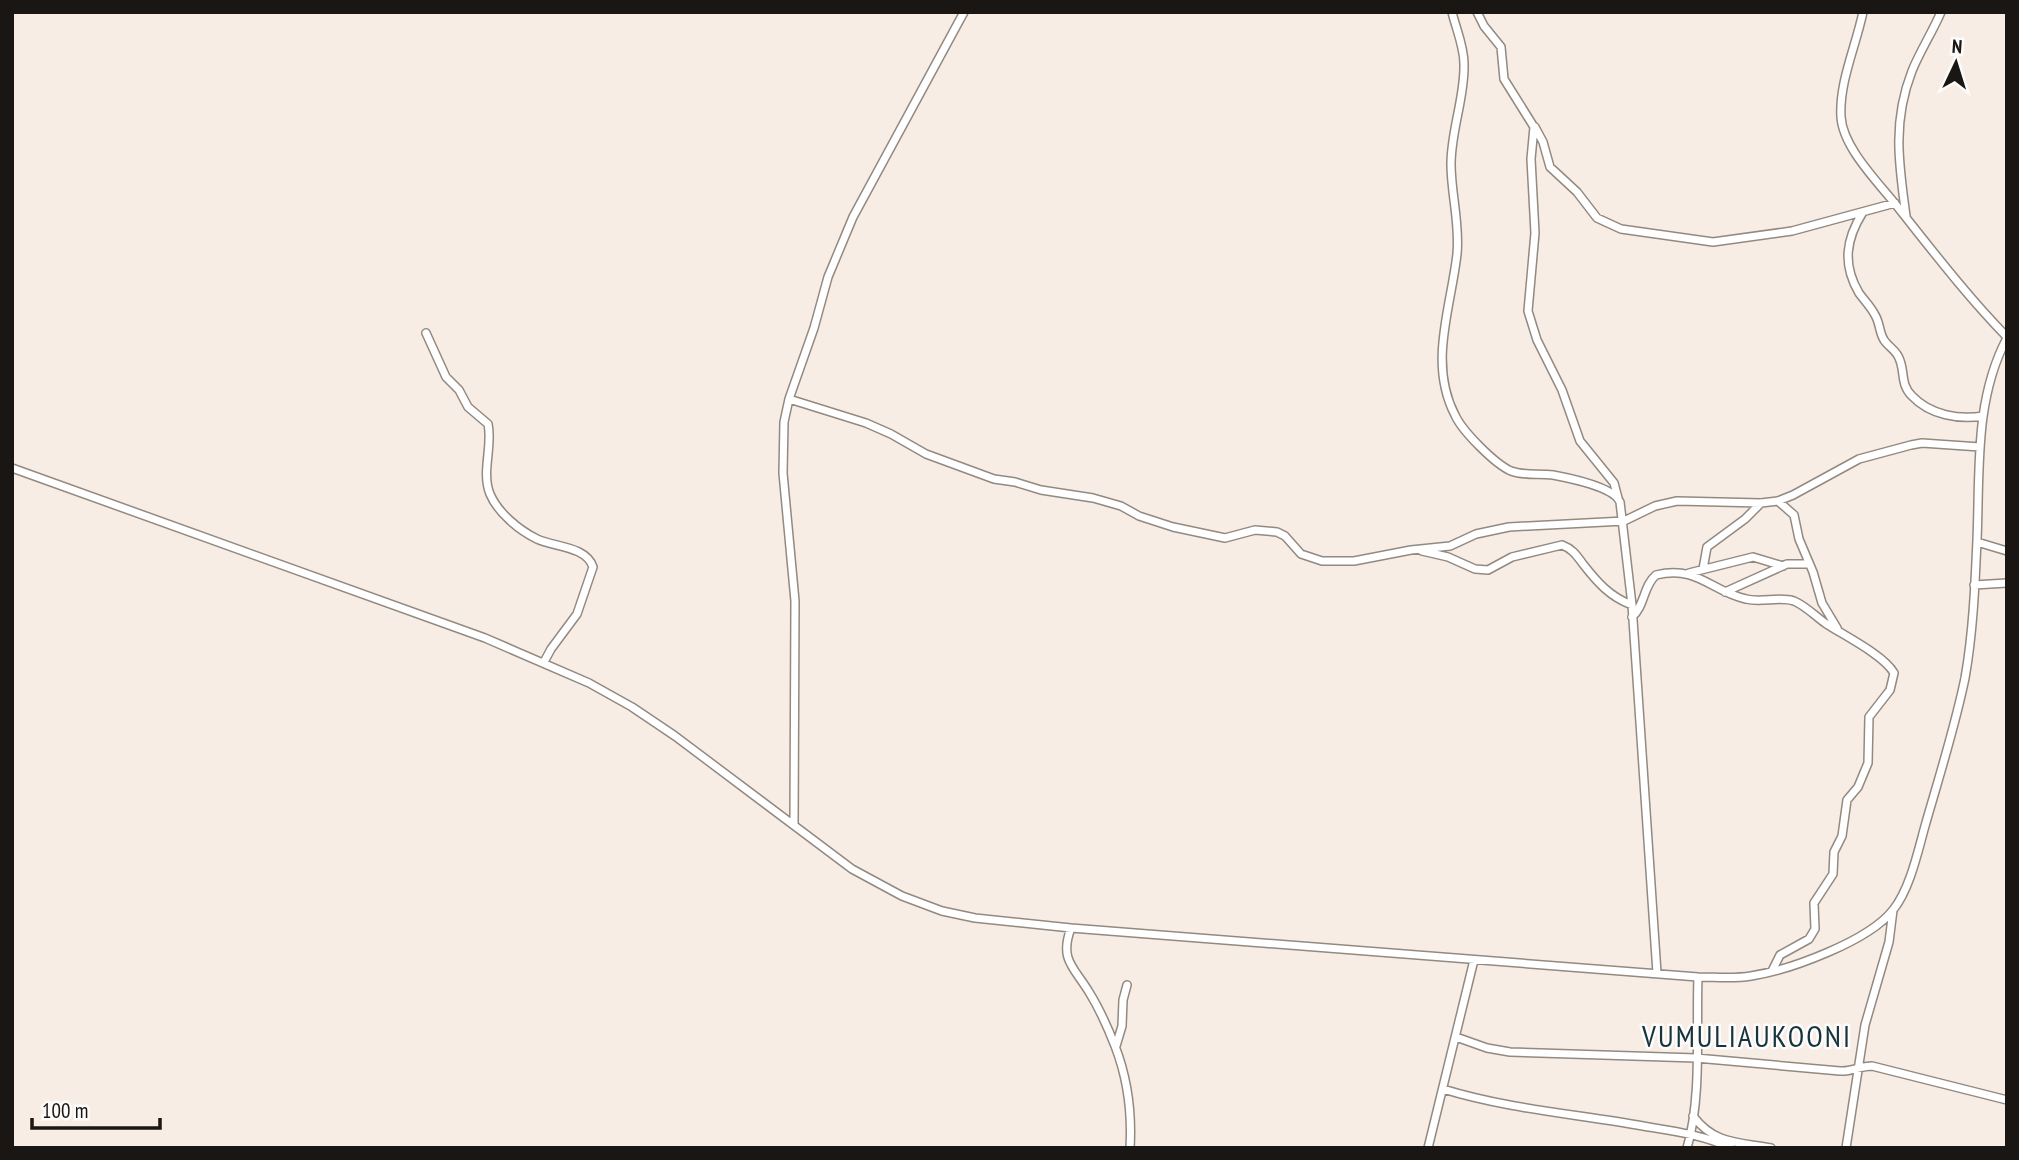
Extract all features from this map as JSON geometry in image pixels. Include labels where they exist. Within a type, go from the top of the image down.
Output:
[{"type":"street","points":[[794,824],[795,601],[782,440],[789,399],[834,260],[853,217],[964,12]]},
{"type":"street","points":[[1452,12],[1465,61],[1451,159],[1457,218],[1457,252],[1442,350],[1445,387],[1451,408],[1461,427],[1505,467],[1521,474],[1552,475],[1574,480],[1598,487],[1618,498]]},
{"type":"street","points":[[1477,12],[1484,26],[1501,47],[1504,79],[1543,142],[1550,167],[1577,192],[1597,218],[1621,229],[1713,242],[1792,231],[1895,203]]},
{"type":"street","points":[[1846,1148],[1870,1002],[1889,942],[1893,910],[1909,877],[1918,848],[1965,678],[1977,542],[1983,416],[1992,372],[2007,338],[1960,288],[1851,146],[1843,131],[1842,95],[1863,12]]},
{"type":"street","points":[[1906,217],[1898,158],[1898,135],[1911,74],[1941,12]]},
{"type":"street","points":[[1534,127],[1531,159],[1535,233],[1528,311],[1537,340],[1562,390],[1580,441],[1614,483],[1624,521],[1657,973]]},
{"type":"street","points":[[1863,211],[1850,234],[1849,266],[1857,290],[1875,314],[1883,340],[1900,360],[1905,386],[1918,401],[1945,414],[1970,418],[1983,416]]},
{"type":"street","points":[[426,333],[446,377],[459,390],[468,407],[488,424],[488,484],[495,503],[524,531],[551,544],[579,552],[591,560],[593,567],[577,614],[544,662]]},
{"type":"street","points":[[789,399],[866,423],[948,463],[994,479],[1093,498],[1173,527],[1225,538],[1255,530],[1277,532],[1285,536],[1301,554],[1322,561],[1354,561],[1450,546],[1476,534],[1509,527],[1624,521],[1655,506],[1677,501],[1779,501],[1859,459],[1911,445],[1922,443],[1980,447]]},
{"type":"street","points":[[12,467],[485,638],[589,683],[632,707],[675,736],[869,880],[921,904],[975,918],[1070,928],[1698,977],[1749,976],[1812,958],[1847,943],[1893,910]]},
{"type":"street","points":[[1779,501],[1794,515],[1799,539],[1822,603],[1840,632]]},
{"type":"street","points":[[1703,569],[1707,547],[1745,519],[1760,503]]},
{"type":"street","points":[[1977,542],[2007,551]]},
{"type":"street","points":[[1411,550],[1439,554],[1475,569],[1488,570],[1512,557],[1562,545],[1576,554],[1608,593],[1632,605]]},
{"type":"street","points":[[1632,617],[1639,611],[1648,585],[1656,575],[1688,573],[1754,557],[1783,566]]},
{"type":"street","points":[[1725,592],[1783,566],[1809,564]]},
{"type":"street","points":[[1688,573],[1697,575],[1725,592],[1762,601],[1791,600],[1892,668],[1895,677],[1890,690],[1870,718],[1868,763],[1858,786],[1847,800],[1842,836],[1834,852],[1833,874],[1814,903],[1815,929],[1809,939],[1780,955],[1772,971]]},
{"type":"street","points":[[1974,585],[2007,583]]},
{"type":"street","points":[[1070,928],[1066,942],[1069,962],[1089,992],[1115,1047],[1127,1091],[1130,1148]]},
{"type":"street","points":[[1428,1148],[1474,960]]},
{"type":"street","points":[[1687,1148],[1693,1115],[1698,977]]},
{"type":"street","points":[[1115,1047],[1122,1026],[1123,1000],[1127,985]]},
{"type":"street","points":[[1456,1037],[1487,1048],[1510,1052],[1696,1058],[1840,1071],[1850,1071],[1858,1067],[1886,1069],[2007,1100]]},
{"type":"street","points":[[1443,1089],[1518,1108],[1691,1134],[1731,1148]]},
{"type":"street","points":[[1693,1115],[1705,1130],[1720,1139],[1771,1148]]},
{"type":"district","name":"VUMULIAUKOONI","points":[[1747,1037]]}]
